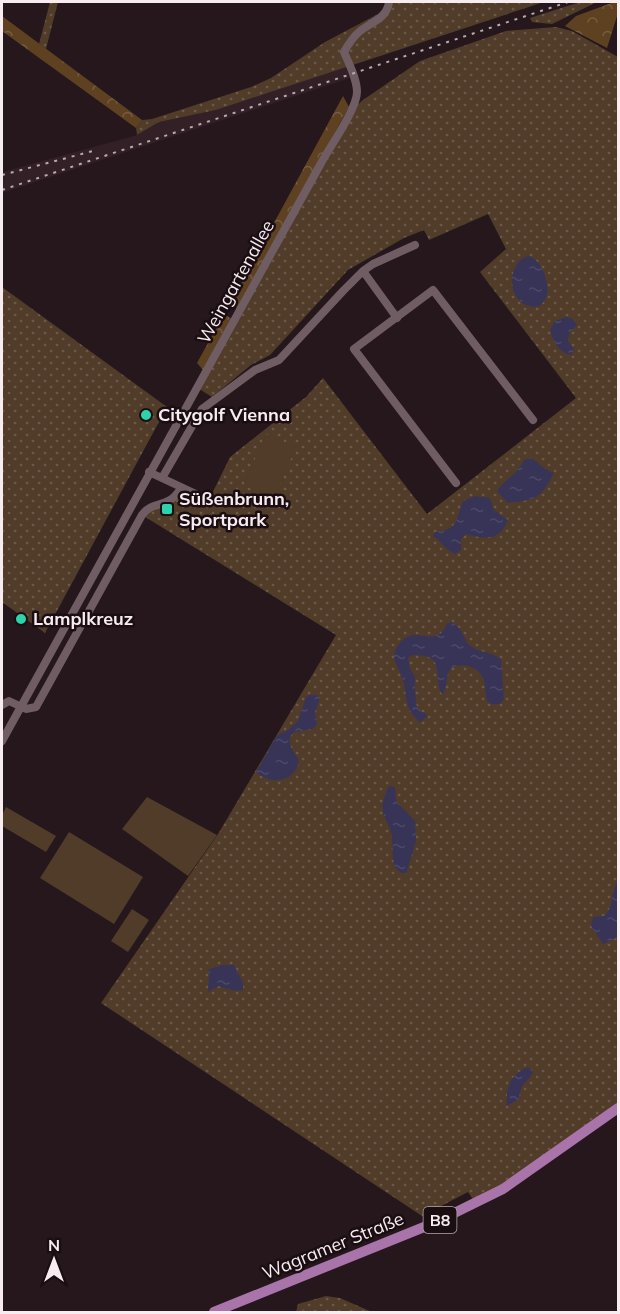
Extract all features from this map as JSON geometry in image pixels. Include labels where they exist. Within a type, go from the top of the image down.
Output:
[{"type":"main road","name":"Wagramer Straße","points":[[214,1312],[434,1223],[503,1189],[618,1108]]},
{"type":"street","name":"Weingartenallee","points":[[2,741],[149,472],[353,109],[357,90],[344,52],[357,33],[383,16],[388,8],[388,2]]},
{"type":"street","points":[[162,478],[202,409],[255,370],[279,360],[363,271],[414,245]]},
{"type":"street","points":[[363,271],[397,318]]},
{"type":"street","points":[[456,483],[354,349],[433,290],[533,420]]},
{"type":"street","points":[[149,472],[213,502]]},
{"type":"street","name":"Weingartenallee","points":[[22,707],[29,710],[36,707],[142,514],[151,506],[169,502],[182,488]]},
{"type":"street","points":[[52,650],[64,657]]},
{"type":"street","points":[[2,705],[9,701],[22,707]]},
{"type":"shaded area","points":[[50,2],[58,2],[46,49],[39,44]]},
{"type":"shaded area","points":[[386,2],[544,2],[216,110],[159,122],[137,135],[136,128],[142,120],[152,119],[251,87],[271,78],[325,42],[378,14]]},
{"type":"shaded area","points":[[580,2],[597,2],[552,24],[532,22],[530,18]]},
{"type":"shaded area","points":[[556,27],[572,31],[618,57],[618,1103],[532,1166],[474,1201],[468,1192],[422,1216],[101,1003],[218,834],[336,635],[142,515],[166,504],[181,488],[209,500],[230,457],[306,397],[323,378],[427,514],[576,398],[480,272],[506,249],[488,214],[429,240],[424,230],[404,238],[348,270],[270,355],[251,365],[212,397],[196,387],[353,109],[420,61],[506,31]]},
{"type":"shaded area","points":[[346,67],[350,78],[2,193],[2,172],[137,135],[159,122],[216,110]]},
{"type":"shaded area","name":"Citygolf Vienna","points":[[2,287],[167,407],[45,633],[2,602]]},
{"type":"shaded area","points":[[266,434],[296,447],[274,497],[244,484]]},
{"type":"shaded area","points":[[147,797],[217,835],[188,876],[122,829]]},
{"type":"shaded area","points":[[6,807],[56,836],[46,852],[2,826],[2,815]]},
{"type":"shaded area","points":[[69,832],[143,877],[114,924],[40,878]]},
{"type":"shaded area","points":[[132,909],[149,920],[128,952],[111,941]]},
{"type":"shaded area","points":[[326,1296],[340,1298],[372,1312],[296,1312],[298,1304]]},
{"type":"green space","points":[[618,2],[618,13],[607,48],[565,26],[576,16]]},
{"type":"green space","points":[[2,16],[142,120],[136,128],[2,31]]},
{"type":"green space","points":[[343,96],[349,107],[237,309],[232,300]]},
{"type":"green space","points":[[224,314],[232,319],[203,370],[197,363]]},
{"type":"water","points":[[529,256],[538,262],[546,280],[546,298],[540,306],[529,306],[520,301],[512,285],[515,267]]},
{"type":"water","points":[[566,317],[573,319],[577,325],[570,332],[568,341],[574,349],[571,355],[563,352],[557,346],[550,330],[555,321]]},
{"type":"water","points":[[532,458],[554,473],[545,489],[537,497],[508,503],[497,491],[524,460]]},
{"type":"water","points":[[475,496],[490,498],[494,510],[508,520],[500,532],[491,537],[466,534],[461,539],[461,550],[455,554],[433,536],[435,532],[453,526],[463,501]]},
{"type":"water","points":[[452,622],[460,629],[468,644],[501,659],[504,699],[500,704],[491,704],[487,701],[482,676],[475,669],[461,665],[451,668],[443,694],[434,661],[423,655],[412,655],[408,658],[410,669],[415,677],[417,708],[428,716],[420,722],[412,714],[408,705],[403,681],[394,657],[395,652],[399,644],[409,636],[438,635],[447,624]]},
{"type":"water","points":[[316,695],[320,698],[315,712],[317,724],[312,729],[294,732],[291,736],[290,743],[299,761],[297,768],[293,774],[281,780],[262,776],[256,772],[277,735],[288,730],[298,721],[306,697]]},
{"type":"water","points":[[389,786],[395,787],[396,801],[415,821],[416,841],[406,874],[400,872],[394,863],[391,833],[383,813],[383,801]]},
{"type":"water","points":[[618,880],[618,937],[603,944],[591,926],[593,917],[605,916],[608,912]]},
{"type":"water","points":[[222,965],[234,965],[243,983],[243,990],[236,991],[218,986],[208,992],[209,969]]},
{"type":"water","points":[[528,1067],[533,1072],[523,1085],[519,1099],[507,1106],[510,1082]]},
{"type":"railway","points":[[2,190],[568,2]]},
{"type":"railway","points":[[2,175],[93,151]]},
{"type":"place","name":"Citygolf Vienna","points":[[146,415]]},
{"type":"place","name":"Süßenbrunn, Sportpark","points":[[167,509]]},
{"type":"place","name":"Lamplkreuz","points":[[21,619]]}]
